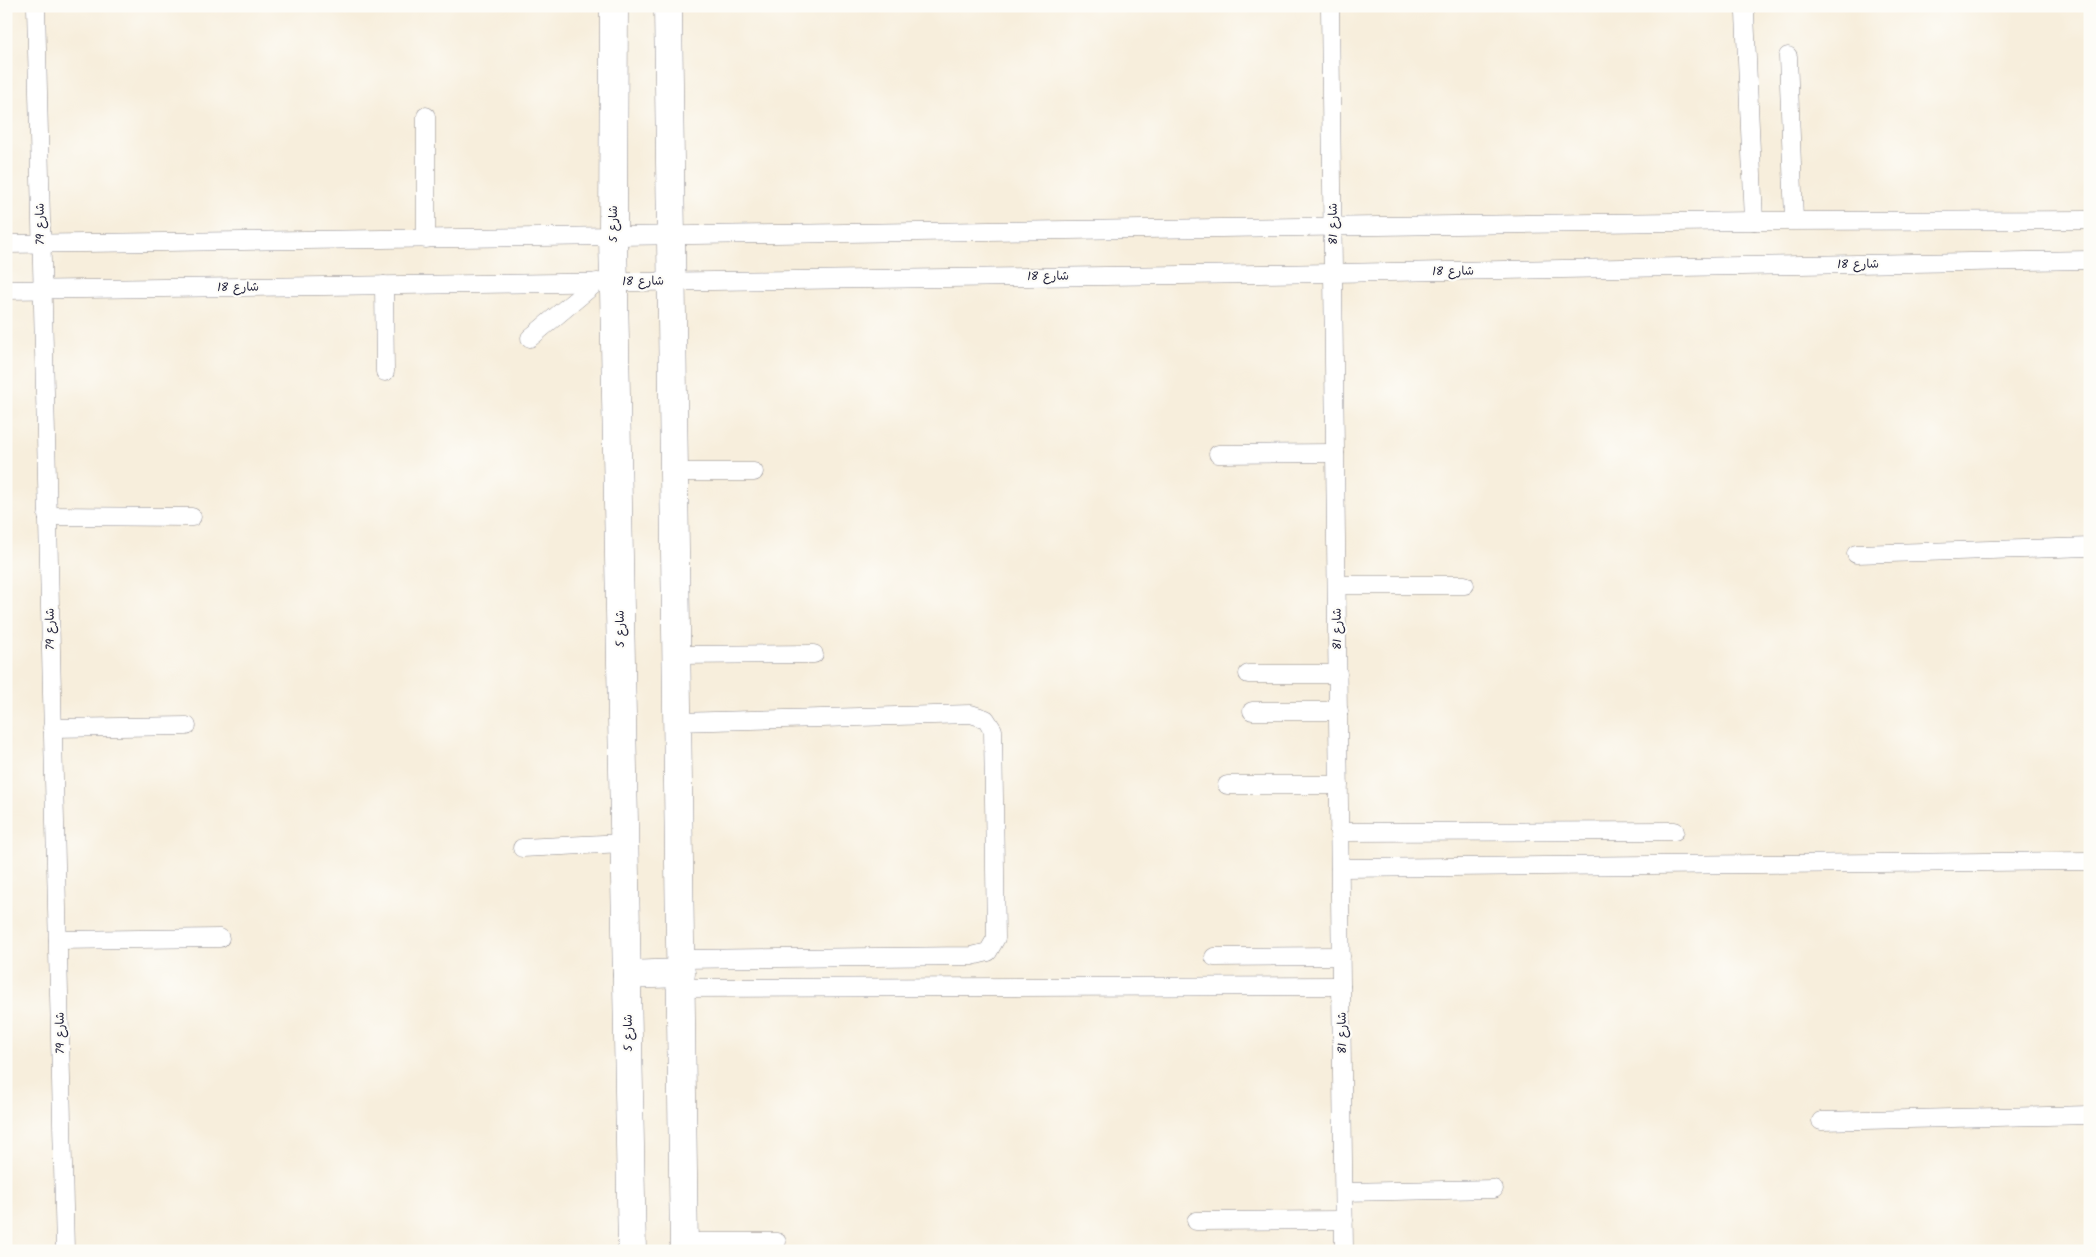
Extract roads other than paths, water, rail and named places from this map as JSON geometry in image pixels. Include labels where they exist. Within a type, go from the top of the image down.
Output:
[{"type":"street","name":"شارع 5","points":[[614,6],[613,236],[606,282],[624,843],[632,1251]]},
{"type":"street","points":[[668,6],[684,1246]]},
{"type":"street","points":[[627,975],[681,973]]},
{"type":"lane","name":"شارع 79","points":[[36,6],[41,289],[65,1251]]},
{"type":"lane","name":"شارع 81","points":[[1330,6],[1344,1251]]},
{"type":"lane","points":[[1742,6],[1745,13],[1754,221]]},
{"type":"lane","points":[[1788,56],[1794,220]]},
{"type":"lane","points":[[426,116],[426,238]]},
{"type":"lane","points":[[6,244],[1794,220],[2090,220]]},
{"type":"lane","name":"شارع 18","points":[[6,290],[1333,273],[2090,260]]},
{"type":"lane","points":[[530,338],[606,282]]},
{"type":"lane","points":[[384,285],[385,372]]},
{"type":"lane","points":[[1218,454],[1335,453]]},
{"type":"lane","points":[[674,472],[754,472]]},
{"type":"lane","points":[[47,516],[192,517]]},
{"type":"lane","points":[[1856,554],[2090,547]]},
{"type":"lane","points":[[1337,585],[1466,585]]},
{"type":"lane","points":[[676,654],[814,654]]},
{"type":"lane","points":[[1248,674],[1338,674]]},
{"type":"lane","points":[[1252,712],[1339,711]]},
{"type":"lane","points":[[677,722],[971,714],[986,719],[993,730],[994,740],[996,938],[988,952],[972,956],[681,973]]},
{"type":"lane","points":[[52,728],[187,726]]},
{"type":"lane","points":[[1226,785],[1339,785]]},
{"type":"lane","points":[[1340,832],[1675,831]]},
{"type":"lane","points":[[522,848],[624,843]]},
{"type":"lane","points":[[1340,868],[2090,861]]},
{"type":"lane","points":[[58,940],[220,938]]},
{"type":"lane","points":[[1214,957],[1341,956]]},
{"type":"lane","points":[[681,973],[1342,986]]},
{"type":"lane","points":[[1822,1120],[2090,1115]]},
{"type":"lane","points":[[1344,1192],[1494,1189]]},
{"type":"lane","points":[[1196,1221],[1344,1220]]},
{"type":"lane","points":[[684,1246],[777,1242]]}]
